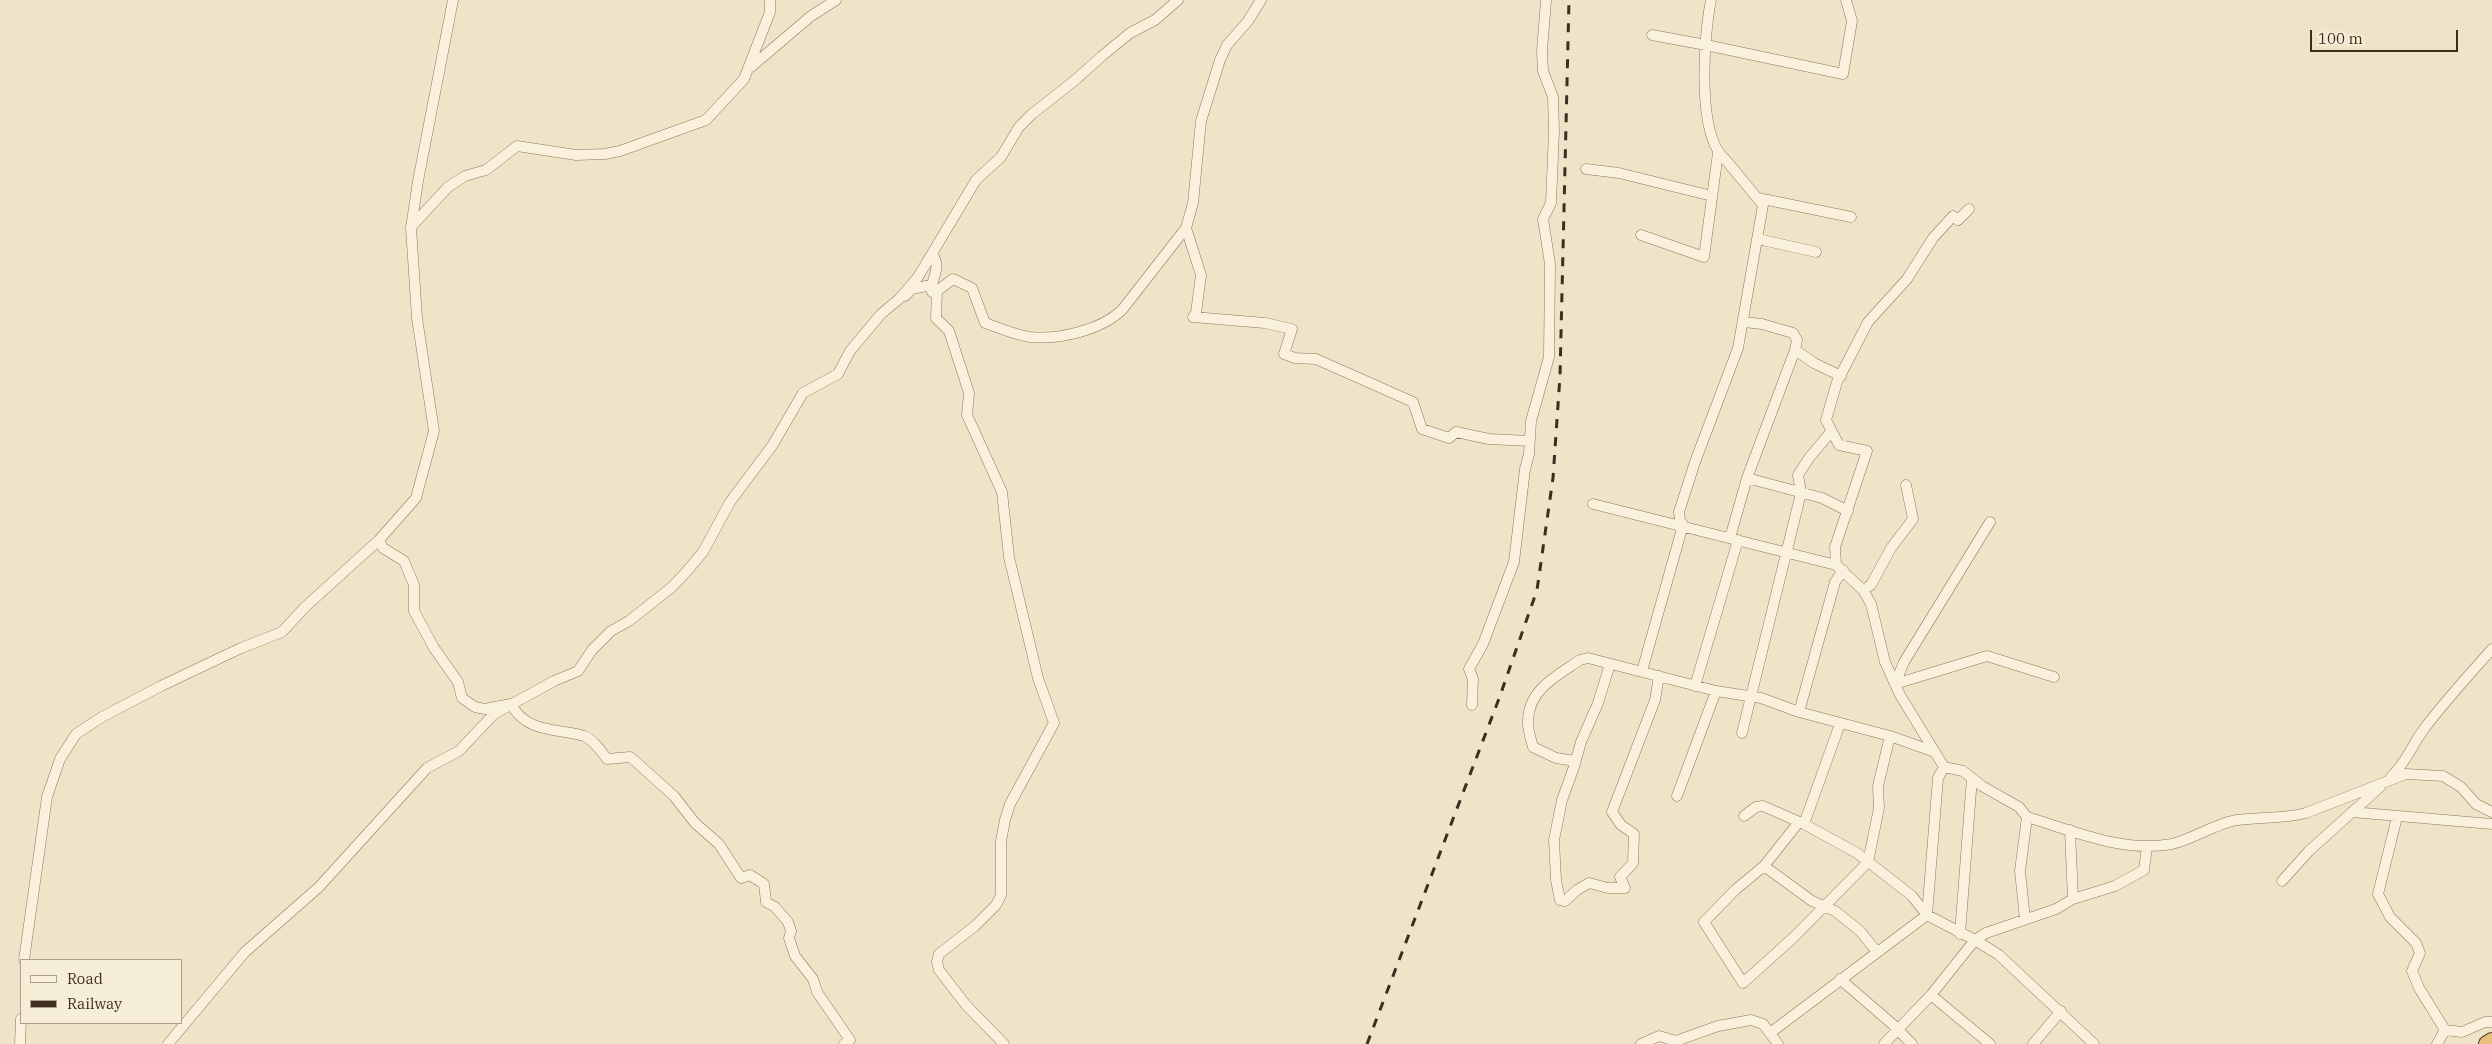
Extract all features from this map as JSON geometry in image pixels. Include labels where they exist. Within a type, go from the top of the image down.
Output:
[{"type":"highway","points":[[2487,1044],[2492,1041]]},
{"type":"street","points":[[24,959],[48,797],[60,759],[76,734],[102,717],[160,686],[241,648],[282,632],[305,607],[342,576],[379,540],[416,498],[434,431],[417,318],[411,228],[445,35],[453,0]]},
{"type":"street","points":[[748,72],[770,12],[770,0]]},
{"type":"street","points":[[411,228],[448,187],[465,176],[486,170],[517,146],[576,155],[620,151],[706,120],[738,87],[756,62],[800,24],[836,0]]},
{"type":"street","points":[[899,299],[928,263],[976,180],[1001,157],[1019,128],[1032,114],[1056,97],[1130,33],[1155,20],[1178,0]]},
{"type":"street","points":[[168,1044],[245,952],[319,887],[427,768],[459,752],[494,714],[578,671],[592,650],[611,631],[629,621],[672,588],[702,552],[730,502],[772,446],[803,393],[838,374],[850,351],[881,314],[899,299],[912,289],[934,288],[953,278],[972,288],[985,323],[1021,335],[1042,338],[1084,330],[1113,318],[1122,310],[1186,228],[1193,203],[1201,121],[1214,76],[1227,45],[1248,22],[1261,0]]},
{"type":"street","points":[[1472,705],[1473,678],[1469,669],[1483,644],[1514,562],[1526,470],[1530,454],[1531,421],[1550,357],[1550,264],[1546,252],[1543,219],[1551,202],[1554,131],[1553,97],[1543,71],[1542,61],[1546,0]]},
{"type":"street","points":[[1684,525],[1680,520],[1679,512],[1695,462],[1738,348],[1763,206],[1718,153],[1712,143],[1708,127],[1706,45],[1711,0]]},
{"type":"street","points":[[1652,36],[1706,45],[1842,74],[1852,21],[1846,0]]},
{"type":"street","points":[[1641,236],[1704,257],[1718,153]]},
{"type":"street","points":[[1586,170],[1619,173],[1712,196]]},
{"type":"street","points":[[1758,198],[1851,217]]},
{"type":"street","points":[[1799,712],[1839,568],[1835,547],[1867,451],[1839,445],[1826,420],[1832,395],[1868,322],[1908,279],[1933,238],[1953,216],[1958,220],[1969,209]]},
{"type":"street","points":[[1186,228],[1201,275],[1196,313],[1193,317],[1265,323],[1292,329],[1284,354],[1295,358],[1316,359],[1413,402],[1422,429],[1449,438],[1456,432],[1489,439],[1529,441]]},
{"type":"street","points":[[1758,239],[1816,252]]},
{"type":"street","points":[[932,254],[937,269],[934,288],[936,318],[949,331],[969,393],[967,415],[1002,492],[1009,557],[1038,678],[1054,723],[1010,804],[1001,841],[1001,894],[996,905],[975,926],[938,954],[937,962],[940,970],[966,1005],[1004,1044]]},
{"type":"street","points":[[1695,686],[1734,539],[1747,478],[1795,350],[1797,340],[1794,333],[1762,324],[1744,322]]},
{"type":"street","points":[[1795,350],[1814,363],[1841,376]]},
{"type":"street","points":[[1742,733],[1801,493],[1798,476],[1809,458],[1831,432]]},
{"type":"street","points":[[1747,478],[1822,498],[1848,511]]},
{"type":"street","points":[[1863,590],[1871,585],[1891,548],[1913,519],[1906,485]]},
{"type":"street","points":[[1593,504],[1684,525],[1839,568],[1863,590],[1871,604],[1885,662],[1895,684],[1944,767],[1963,771],[2019,807],[2027,817],[2126,845],[2147,846],[2174,843],[2235,820],[2290,817],[2330,806],[2406,774],[2443,776],[2461,787],[2476,804],[2492,812]]},
{"type":"street","points":[[1895,684],[1904,662],[1990,522]]},
{"type":"street","points":[[1642,671],[1684,525]]},
{"type":"street","points":[[379,540],[383,548],[404,561],[414,585],[414,611],[434,648],[458,682],[462,698],[475,707],[485,709],[511,704]]},
{"type":"street","points":[[2282,881],[2309,851],[2402,767],[2422,732],[2492,649]]},
{"type":"street","points":[[1895,684],[1987,656],[2054,677]]},
{"type":"street","points":[[1575,761],[1556,758],[1533,747],[1528,721],[1533,699],[1539,690],[1580,660],[1588,658],[1716,691],[1750,696],[1840,724],[1890,736],[1935,752]]},
{"type":"street","points":[[1610,664],[1562,800],[1554,840],[1559,897],[1565,901],[1576,890],[1589,883],[1608,888],[1625,888],[1620,877],[1634,863],[1634,834],[1621,825],[1612,812],[1655,700],[1659,676]]},
{"type":"street","points":[[1677,796],[1716,691]]},
{"type":"street","points":[[511,704],[515,712],[535,725],[550,731],[585,737],[594,743],[607,759],[630,757],[674,796],[695,823],[719,844],[740,878],[750,875],[764,884],[766,902],[775,907],[788,922],[789,938],[795,956],[813,979],[817,992],[850,1040],[844,1044]]},
{"type":"street","points":[[1840,724],[1801,823],[1764,866],[1735,890],[1704,922],[1743,983],[1794,937],[1868,862],[1879,808],[1878,786],[1890,736]]},
{"type":"street","points":[[1770,1033],[1927,915],[1938,778],[1944,767]]},
{"type":"street","points":[[1960,934],[1972,778]]},
{"type":"street","points":[[1744,816],[1756,807],[1763,806],[1801,823],[1857,853],[1912,896],[1927,915],[1999,955],[2061,1011],[2094,1044]]},
{"type":"street","points":[[2352,812],[2492,824]]},
{"type":"street","points":[[2025,919],[2020,892],[2020,871],[2027,817]]},
{"type":"street","points":[[2398,817],[2378,894],[2390,917],[2416,943],[2420,953],[2412,971],[2419,988],[2445,1030]]},
{"type":"street","points":[[2070,830],[2073,899]]},
{"type":"street","points":[[1884,1044],[1931,995],[1975,940],[1986,933],[2056,909],[2073,899],[2115,886],[2144,870],[2147,846]]},
{"type":"street","points":[[1764,866],[1812,901],[1826,905],[1860,931],[1877,952]]},
{"type":"street","points":[[1840,980],[1898,1029],[1912,1044]]},
{"type":"street","points":[[1931,995],[1990,1044]]},
{"type":"street","points":[[2033,1044],[2061,1011]]},
{"type":"street","points":[[1641,1044],[1660,1036],[1676,1041],[1718,1026],[1751,1020],[1763,1024],[1778,1044]]},
{"type":"street","points":[[2445,1030],[2462,1032],[2485,1022],[2492,1022]]},
{"type":"street","points":[[20,1044],[21,1024]]},
{"type":"street","points":[[2437,1044],[2445,1030]]},
{"type":"railway","points":[[1367,1044],[1500,696],[1537,590],[1553,478],[1560,376],[1569,0]]}]
